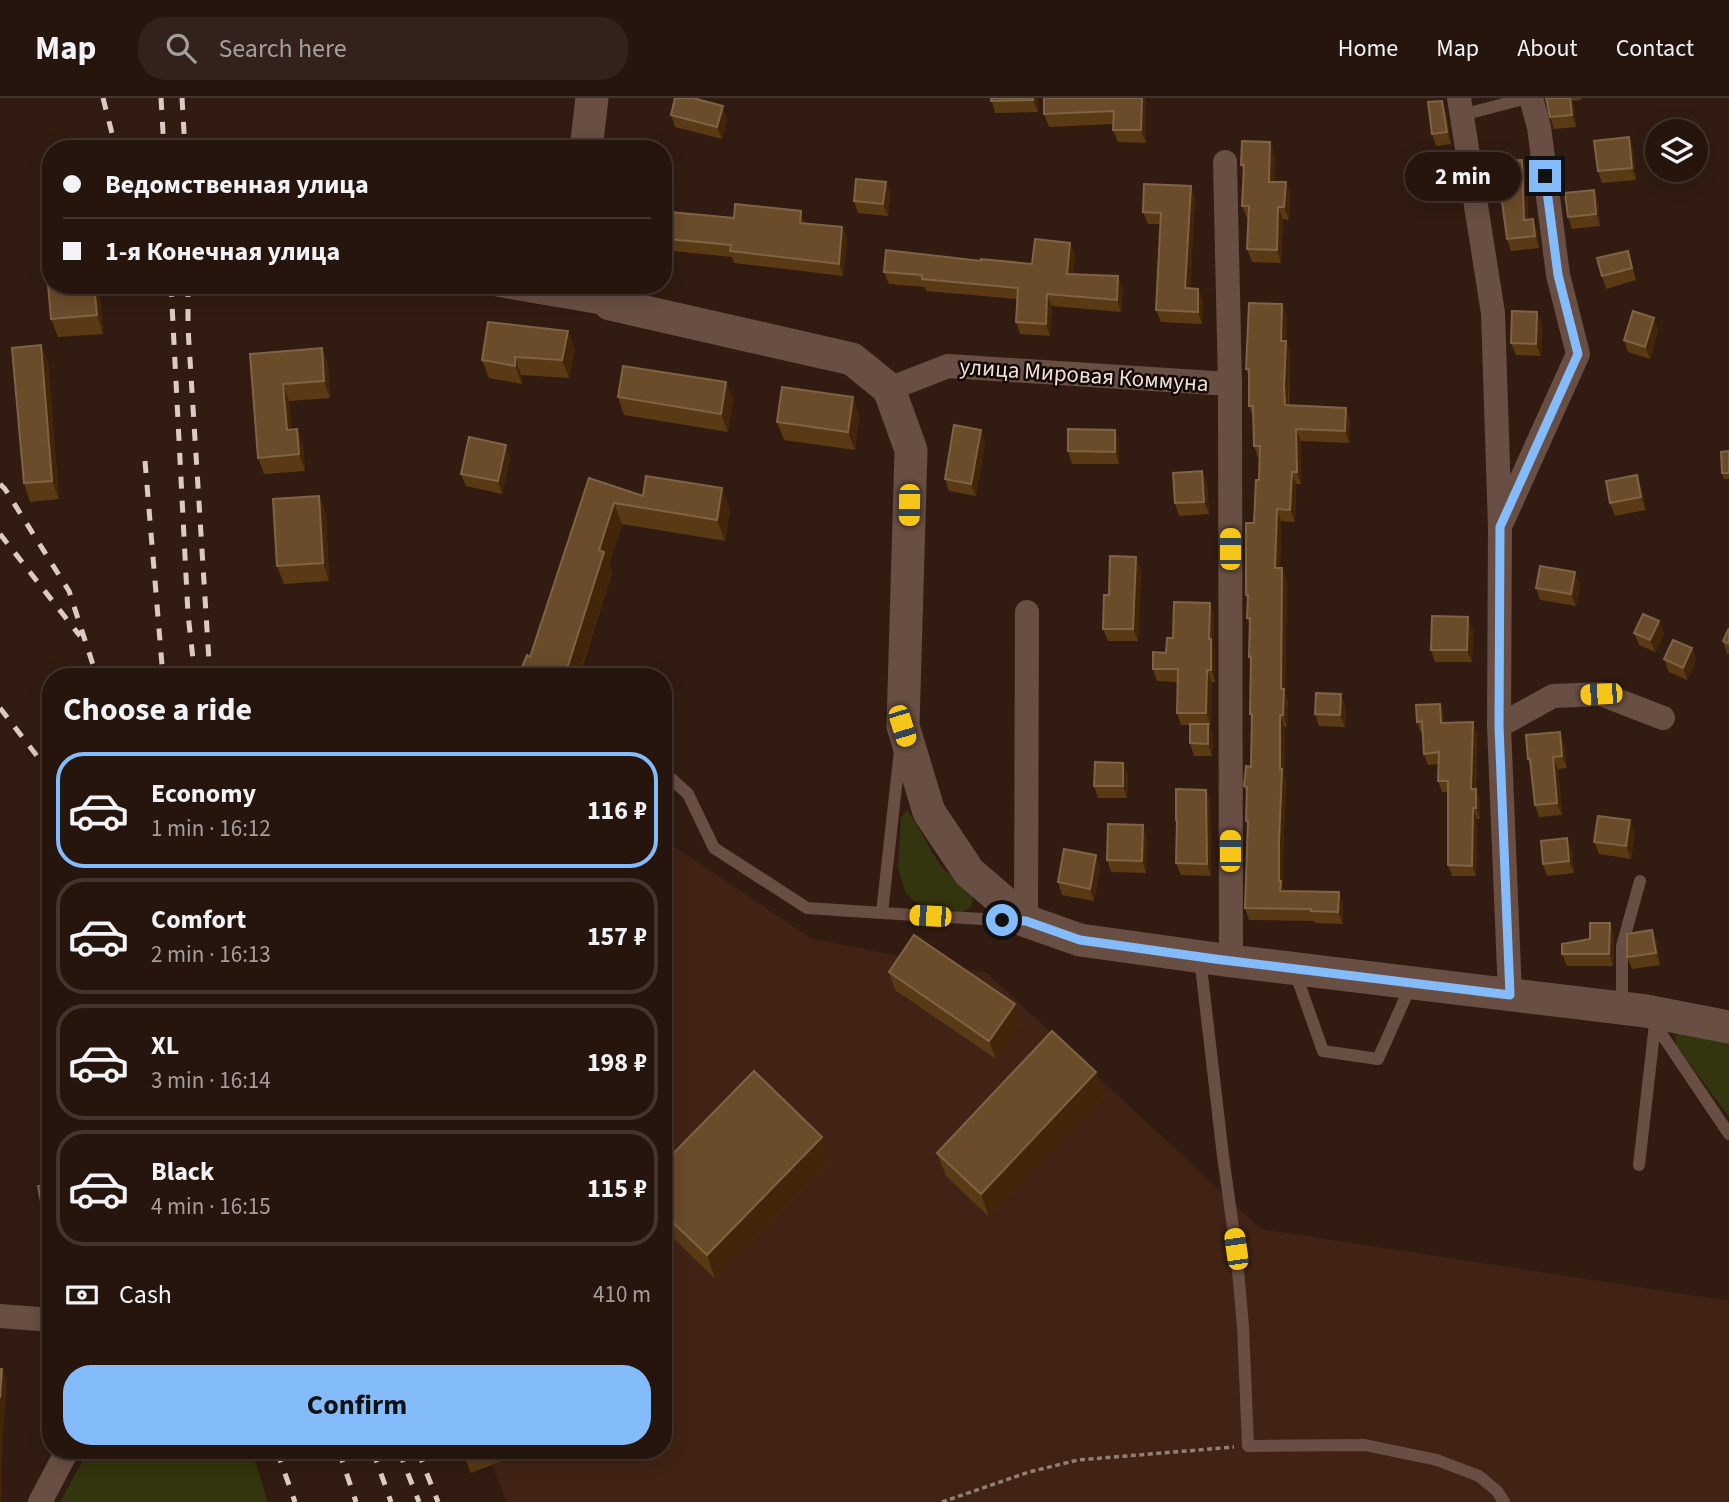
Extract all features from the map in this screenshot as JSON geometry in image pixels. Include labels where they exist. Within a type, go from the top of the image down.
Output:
[{"type":"main road","points":[[587,140],[592,98]]},
{"type":"main road","points":[[605,294],[852,359],[889,389],[911,450],[902,726],[929,812],[969,872],[1026,921],[1080,940],[1510,995],[1729,1027]]},
{"type":"street","points":[[1500,527],[1578,354],[1558,275],[1539,127],[1529,98]]},
{"type":"street","points":[[1461,106],[1493,313],[1500,527],[1499,726],[1510,995]]},
{"type":"street","points":[[1215,959],[1230,384],[1224,162]]},
{"type":"street","name":"улица Мировая Коммуна","points":[[889,389],[948,366],[1230,384]]},
{"type":"street","points":[[1026,921],[1027,612]]},
{"type":"street","points":[[1499,726],[1553,696],[1589,694],[1601,694],[1663,718]]},
{"type":"street","points":[[0,1317],[42,1319]]},
{"type":"street","points":[[40,1502],[63,1459]]},
{"type":"lane","points":[[1461,106],[1529,98]]},
{"type":"lane","points":[[882,913],[902,726]]},
{"type":"lane","points":[[672,779],[688,794],[714,848],[807,908],[1026,921]]},
{"type":"lane","points":[[1639,1165],[1641,1014],[1622,946],[1640,881]]},
{"type":"lane","points":[[1215,959],[1223,1156],[1243,1326],[1248,1446],[1365,1445],[1437,1461],[1479,1476],[1497,1491],[1504,1502]]},
{"type":"lane","points":[[1294,969],[1323,1051],[1378,1059],[1412,983]]},
{"type":"lane","points":[[1641,1014],[1729,1134]]},
{"type":"path","points":[[942,1502],[1029,1472],[1077,1460],[1248,1446]]},
{"type":"shaded area","points":[[672,845],[812,939],[987,973],[1261,1229],[1729,1301],[1729,1502],[507,1502],[489,1459],[672,1459]]},
{"type":"green space","points":[[907,810],[940,864],[972,896],[971,905],[963,912],[923,906],[905,892],[898,867],[901,818]]},
{"type":"green space","points":[[1681,1031],[1729,1041],[1729,1117],[1676,1045],[1675,1037]]},
{"type":"green space","points":[[84,1459],[255,1459],[268,1502],[60,1502]]},
{"type":"building","points":[[675,98],[693,98],[723,106],[717,127],[671,115]]},
{"type":"building","points":[[991,98],[1033,98],[1033,100],[991,101]]},
{"type":"building","points":[[1044,98],[1142,98],[1141,130],[1113,130],[1114,111],[1044,114]]},
{"type":"building","points":[[1546,98],[1570,98],[1572,115],[1550,117]]},
{"type":"building","points":[[1442,101],[1447,132],[1432,134],[1428,102]]},
{"type":"building","points":[[1629,137],[1632,168],[1598,171],[1594,141]]},
{"type":"building","points":[[1242,141],[1270,142],[1269,182],[1286,182],[1284,207],[1278,207],[1277,250],[1247,249],[1249,206],[1242,206]]},
{"type":"building","points":[[1522,160],[1524,220],[1533,219],[1535,236],[1507,239],[1501,194],[1498,194],[1497,161]]},
{"type":"building","points":[[856,179],[886,182],[883,204],[854,201]]},
{"type":"building","points":[[1144,184],[1191,186],[1185,288],[1198,289],[1198,312],[1156,310],[1161,213],[1143,212]]},
{"type":"building","points":[[1594,190],[1596,214],[1568,217],[1565,193]]},
{"type":"building","points":[[735,204],[801,211],[800,223],[842,227],[839,264],[730,251],[731,245],[672,239],[672,212],[734,218]]},
{"type":"building","points":[[1035,239],[1070,243],[1067,274],[1118,276],[1117,300],[1047,294],[1046,324],[1016,322],[1018,288],[922,279],[922,275],[884,272],[886,250],[1032,264]]},
{"type":"building","points":[[1628,251],[1632,268],[1602,276],[1597,258]]},
{"type":"building","points":[[49,294],[95,294],[97,315],[51,319]]},
{"type":"building","points":[[1249,303],[1282,304],[1281,341],[1286,341],[1285,405],[1346,408],[1345,431],[1296,429],[1297,472],[1292,472],[1290,510],[1277,509],[1275,568],[1282,568],[1281,689],[1284,689],[1283,715],[1280,715],[1280,891],[1339,892],[1338,912],[1245,908],[1248,821],[1247,787],[1244,786],[1246,766],[1251,767],[1252,714],[1250,618],[1247,618],[1246,595],[1246,523],[1254,523],[1260,446],[1254,446],[1253,406],[1249,406],[1249,369],[1246,369]]},
{"type":"building","points":[[1512,311],[1537,312],[1536,344],[1511,343]]},
{"type":"building","points":[[1633,311],[1654,318],[1645,347],[1624,340]]},
{"type":"building","points":[[488,322],[568,331],[562,360],[515,357],[515,366],[482,360]]},
{"type":"building","points":[[41,345],[52,481],[24,483],[12,348]]},
{"type":"building","points":[[322,348],[324,381],[283,384],[287,430],[297,429],[299,454],[258,458],[250,354]]},
{"type":"building","points":[[623,366],[726,382],[721,414],[618,397]]},
{"type":"building","points":[[782,387],[853,397],[848,432],[777,422]]},
{"type":"building","points":[[954,425],[981,430],[971,484],[945,479]]},
{"type":"building","points":[[1068,429],[1115,430],[1115,452],[1068,451]]},
{"type":"building","points":[[469,437],[506,445],[498,481],[461,474]]},
{"type":"building","points":[[1729,451],[1729,473],[1722,473],[1721,452]]},
{"type":"building","points":[[1202,471],[1204,502],[1175,503],[1173,473]]},
{"type":"building","points":[[1637,475],[1641,497],[1610,503],[1606,481]]},
{"type":"building","points":[[646,476],[722,488],[717,520],[614,503],[599,550],[604,552],[567,668],[521,668],[527,655],[530,657],[589,478],[643,496]]},
{"type":"building","points":[[319,496],[323,563],[277,566],[273,499]]},
{"type":"building","points":[[1110,556],[1136,557],[1133,629],[1103,629],[1104,595],[1109,595]]},
{"type":"building","points":[[1540,566],[1575,572],[1571,594],[1536,588]]},
{"type":"building","points":[[1174,602],[1210,603],[1211,670],[1207,670],[1206,713],[1177,713],[1178,669],[1153,669],[1153,652],[1166,653],[1167,638],[1173,638]]},
{"type":"building","points":[[1643,614],[1659,621],[1650,640],[1634,633]]},
{"type":"building","points":[[1432,616],[1468,617],[1467,650],[1431,650]]},
{"type":"building","points":[[1729,628],[1729,644],[1723,641]]},
{"type":"building","points":[[1673,640],[1692,648],[1683,668],[1664,659]]},
{"type":"building","points":[[1316,693],[1341,694],[1340,715],[1315,714]]},
{"type":"building","points":[[1440,704],[1441,723],[1473,722],[1471,789],[1476,789],[1476,808],[1473,808],[1472,866],[1448,865],[1448,781],[1438,781],[1439,752],[1424,754],[1422,721],[1417,722],[1416,705]]},
{"type":"building","points":[[1190,724],[1208,724],[1208,744],[1190,743]]},
{"type":"building","points":[[1560,732],[1562,756],[1553,757],[1557,803],[1535,805],[1526,735]]},
{"type":"building","points":[[1095,762],[1123,763],[1123,786],[1094,786]]},
{"type":"building","points":[[1176,789],[1206,790],[1207,864],[1176,863]]},
{"type":"building","points":[[1598,816],[1630,820],[1626,846],[1594,842]]},
{"type":"building","points":[[1108,824],[1143,825],[1142,861],[1107,860]]},
{"type":"building","points":[[1567,838],[1569,861],[1543,864],[1541,841]]},
{"type":"building","points":[[1064,849],[1096,855],[1090,889],[1058,882]]},
{"type":"building","points":[[1590,923],[1610,923],[1609,954],[1562,954],[1562,944],[1590,939]]},
{"type":"building","points":[[1652,930],[1656,953],[1627,957],[1627,934]]},
{"type":"building","points":[[914,935],[1015,1004],[989,1041],[889,972]]},
{"type":"building","points":[[1052,1031],[1096,1072],[981,1194],[937,1153]]},
{"type":"building","points":[[754,1071],[822,1137],[707,1255],[672,1222],[672,1155]]},
{"type":"building","points":[[42,1185],[42,1208],[38,1186]]},
{"type":"railway","points":[[103,98],[114,140]]},
{"type":"railway","points":[[161,98],[163,140]]},
{"type":"railway","points":[[182,98],[184,140]]},
{"type":"railway","points":[[171,294],[188,614],[194,668]]},
{"type":"railway","points":[[188,294],[209,668]]},
{"type":"railway","points":[[145,461],[162,668]]},
{"type":"railway","points":[[0,484],[69,591],[94,668]]},
{"type":"railway","points":[[0,534],[80,636]]},
{"type":"railway","points":[[0,708],[42,762]]},
{"type":"railway","points":[[280,1459],[295,1502]]},
{"type":"railway","points":[[342,1459],[356,1502]]},
{"type":"railway","points":[[376,1459],[391,1502]]},
{"type":"railway","points":[[402,1459],[419,1502]]},
{"type":"railway","points":[[421,1459],[438,1502]]},
{"type":"route","points":[[1002,920],[1026,921],[1080,940],[1510,995],[1499,726],[1500,527],[1578,354],[1558,275],[1545,176]]}]
